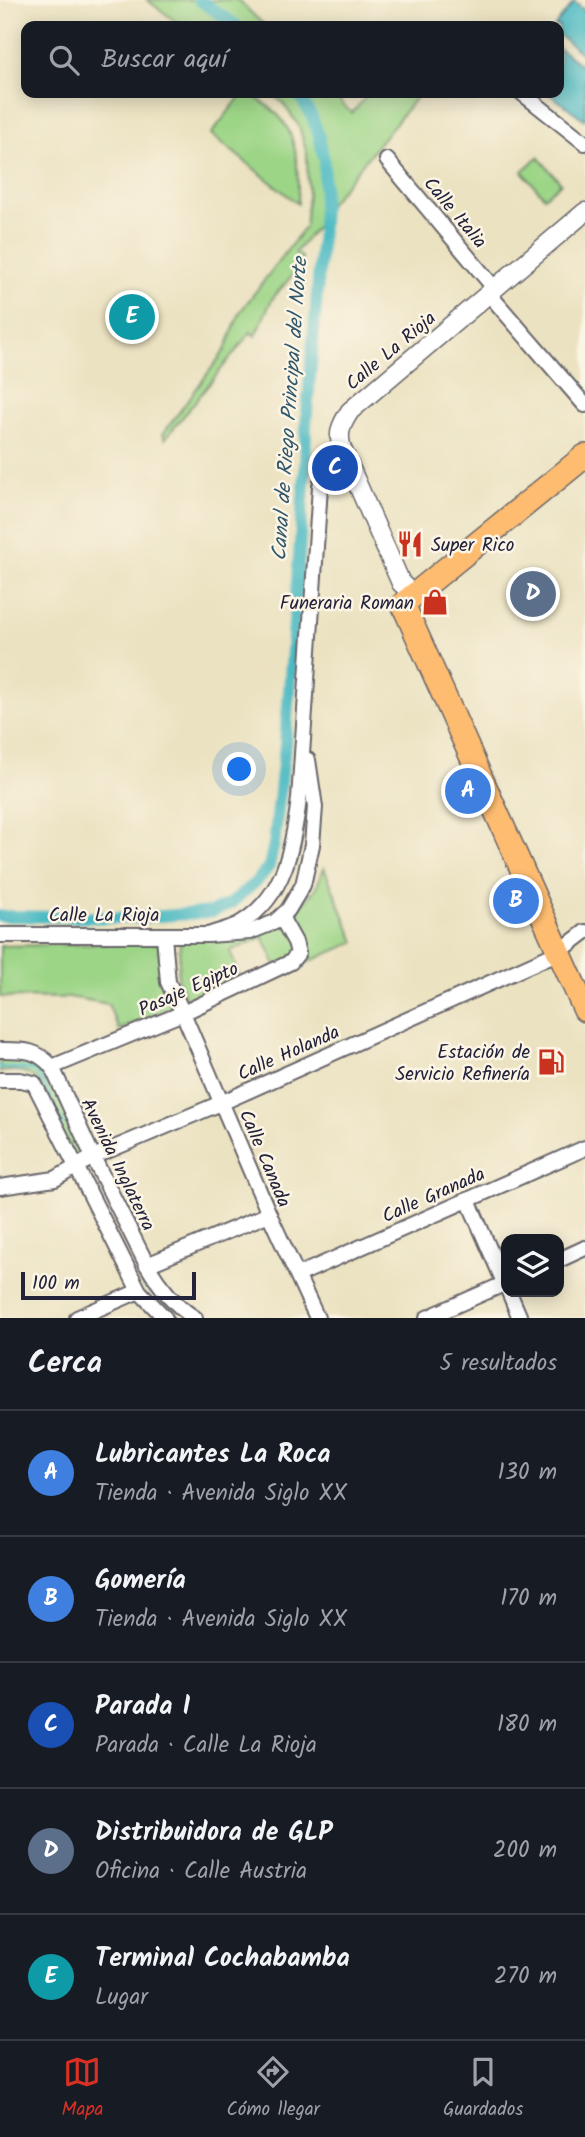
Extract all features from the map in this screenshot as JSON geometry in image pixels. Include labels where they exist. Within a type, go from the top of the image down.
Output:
[{"type":"highway","points":[[585,456],[406,594],[498,799],[571,943],[585,978]]},
{"type":"highway","points":[[571,943],[585,1010]]},
{"type":"street","points":[[528,98],[585,143]]},
{"type":"street","name":"Calle Italia","points":[[387,160],[585,405]]},
{"type":"street","name":"Calle La Rioja","points":[[208,935],[238,925],[264,906],[282,877],[293,843],[299,799],[320,487],[326,460],[342,449],[338,436],[343,422],[350,411],[585,212]]},
{"type":"street","points":[[342,449],[406,594]]},
{"type":"street","name":"Calle La Rioja","points":[[0,935],[208,935],[250,932],[275,922],[288,910],[303,885],[312,845],[315,807],[303,734]]},
{"type":"street","name":"Pasaje Egipto","points":[[52,1067],[183,1013],[291,962],[298,953],[281,917]]},
{"type":"street","name":"Calle Canada","points":[[164,936],[168,982],[317,1318]]},
{"type":"street","name":"Calle Holanda","points":[[0,1187],[55,1179],[93,1157],[221,1103],[571,943]]},
{"type":"street","points":[[0,1049],[22,1050],[42,1055],[52,1067]]},
{"type":"street","name":"Avenida Inglaterra","points":[[52,1067],[147,1265],[155,1279],[195,1318]]},
{"type":"street","name":"Avenida Inglaterra","points":[[0,1080],[34,1083],[139,1291],[165,1318]]},
{"type":"street","name":"Calle Granada","points":[[298,1275],[585,1149]]},
{"type":"street","points":[[468,1200],[501,1275]]},
{"type":"street","points":[[147,1265],[269,1214]]},
{"type":"street","points":[[564,1258],[585,1248]]},
{"type":"street","points":[[427,1318],[501,1288]]},
{"type":"street","points":[[77,1318],[139,1291]]},
{"type":"street","points":[[511,1297],[520,1318]]},
{"type":"green space","points":[[147,0],[238,0],[260,21],[175,21]]},
{"type":"green space","points":[[239,98],[256,98],[273,110],[284,122],[294,144],[298,204],[211,134]]},
{"type":"green space","points":[[277,98],[339,98],[352,113],[365,98],[416,98],[318,218],[318,225],[295,253],[302,257],[301,265],[272,299],[255,336],[251,332],[165,439],[163,434],[225,350],[240,312],[305,227],[308,195],[307,154],[299,126]]},
{"type":"green space","points":[[538,157],[561,183],[544,197],[522,171]]},
{"type":"green space","points":[[324,868],[355,942],[280,974],[263,937],[230,951],[240,977],[187,1000],[178,979],[180,941],[290,920],[316,888]]},
{"type":"green space","points":[[159,943],[161,984],[172,1007],[119,1030],[108,1004],[75,998],[0,997],[0,946]]},
{"type":"green space","points":[[0,1057],[27,1059],[43,1069],[86,1154],[75,1160],[38,1081],[20,1072],[0,1072]]},
{"type":"water","points":[[574,2],[585,11],[585,56],[564,39],[564,21],[559,21]]},
{"type":"water","points":[[564,52],[585,68],[585,120],[555,98],[564,98]]},
{"type":"waterway","name":"Canal de Riego Principal del Norte","points":[[199,0],[230,21]]},
{"type":"waterway","name":"Canal de Riego Principal del Norte","points":[[0,916],[136,918],[212,912],[231,903],[258,880],[269,866],[285,745],[324,185],[324,160],[319,136],[301,98]]},
{"type":"waterway","points":[[0,1067],[34,1070],[63,1124]]},
{"type":"waterway","points":[[143,1283],[176,1318]]},
{"type":"place","name":"Terminal Cochabamba","points":[[132,317]]},
{"type":"place","name":"Parada I","points":[[335,468]]},
{"type":"place","name":"Super Rico","points":[[410,544]]},
{"type":"place","name":"Distribuidora de GLP","points":[[533,594]]},
{"type":"place","name":"Funeraria Roman","points":[[435,602]]},
{"type":"place","name":"Lubricantes La Roca","points":[[468,791]]},
{"type":"place","name":"Gomería","points":[[516,901]]},
{"type":"place","name":"Estación de Servicio Refinería","points":[[551,1062]]}]
